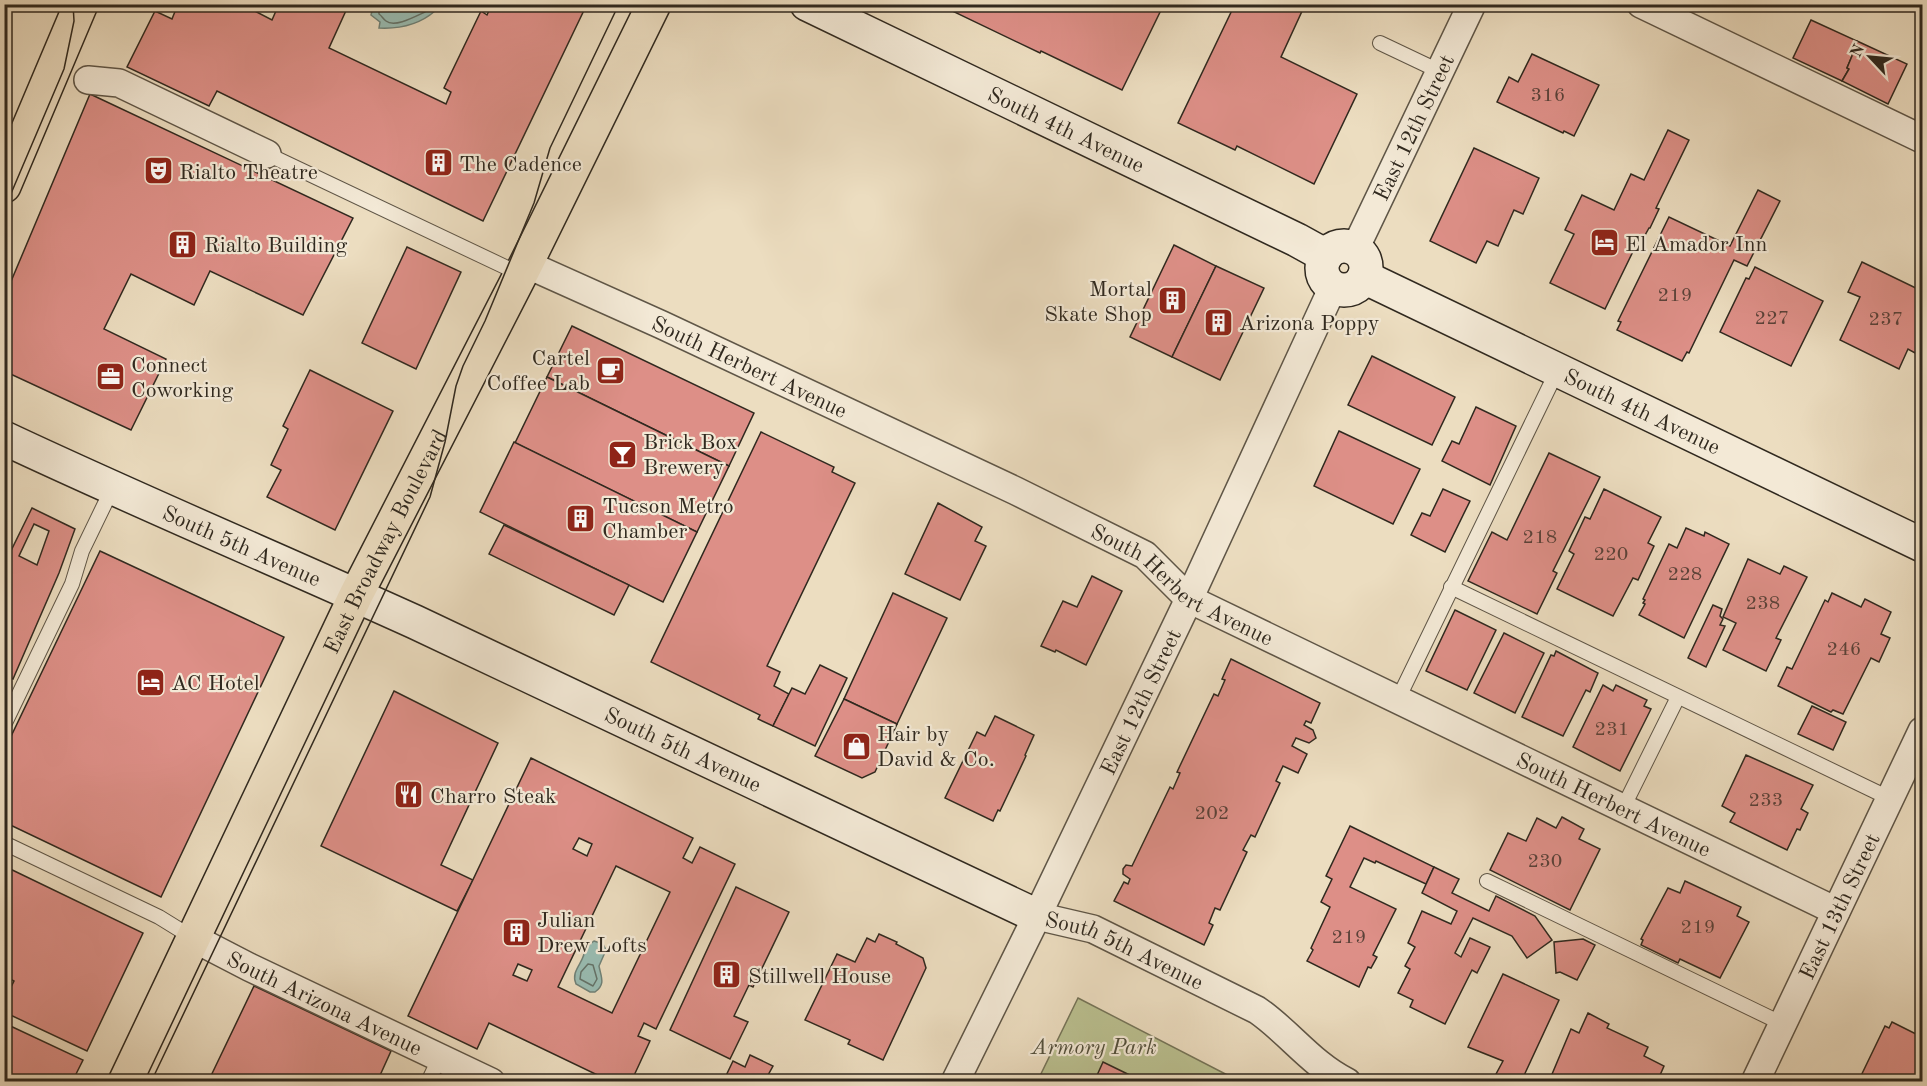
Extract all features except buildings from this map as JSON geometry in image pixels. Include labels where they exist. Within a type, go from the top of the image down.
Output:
[{"type":"main road","points":[[4,186],[81,4]]},
{"type":"main road","points":[[629,55],[641,4]]},
{"type":"main road","name":"East Broadway Boulevard","points":[[125,1082],[356,595],[523,269],[654,4]]},
{"type":"street","points":[[64,4],[64,42]]},
{"type":"street","name":"South 4th Avenue","points":[[807,4],[1297,240],[1345,267],[1557,370],[1923,545]]},
{"type":"street","name":"East 12th Street","points":[[955,1082],[1037,916],[1472,4]]},
{"type":"street","points":[[1641,4],[1923,139]]},
{"type":"street","points":[[88,80],[119,83],[267,154]]},
{"type":"street","name":"South Herbert Avenue","points":[[523,269],[662,324],[1005,486],[1145,555],[1189,599],[1836,911]]},
{"type":"street","name":"South 5th Avenue","points":[[4,438],[112,489],[356,595],[1037,916],[1093,929],[1257,1010],[1273,1021],[1311,1058],[1347,1082]]},
{"type":"street","name":"East 13th Street","points":[[1755,1082],[1923,731]]},
{"type":"street","name":"South Arizona Avenue","points":[[193,938],[491,1082]]},
{"type":"lane","points":[[1380,44],[1439,71]]},
{"type":"lane","name":"South Herbert Avenue","points":[[267,154],[523,269]]},
{"type":"lane","points":[[1398,699],[1557,370]]},
{"type":"lane","points":[[4,725],[72,584],[86,540],[112,489]]},
{"type":"lane","points":[[1451,587],[1891,799]]},
{"type":"lane","points":[[1623,808],[1678,696]]},
{"type":"lane","points":[[4,843],[159,917],[193,938]]},
{"type":"lane","points":[[1487,880],[1783,1024]]},
{"type":"lane","points":[[428,1082],[440,1057]]},
{"type":"green space","name":"Armory Park","points":[[1078,998],[1239,1081],[1037,1082]]},
{"type":"water","points":[[376,4],[431,5],[435,11],[409,25],[379,28],[380,22],[371,15]]},
{"type":"water","points":[[594,941],[603,944],[606,950],[599,966],[601,986],[595,992],[590,992],[576,984],[575,975],[585,948]]},
{"type":"tram line","points":[[4,210],[64,69],[74,21],[73,4]]},
{"type":"tram line","points":[[151,1082],[430,497],[445,442],[456,386],[463,366],[485,321],[534,203],[550,148],[619,4]]},
{"type":"place","name":"The Cadence","points":[[438,163]]},
{"type":"place","name":"Rialto Theatre","points":[[158,171]]},
{"type":"place","name":"El Amador Inn","points":[[1604,243]]},
{"type":"place","name":"Rialto Building","points":[[183,244]]},
{"type":"place","name":"Mortal Skate Shop","points":[[1173,301]]},
{"type":"place","name":"Arizona Poppy","points":[[1218,322]]},
{"type":"place","name":"Cartel Coffee Lab","points":[[611,370]]},
{"type":"place","name":"Connect Coworking","points":[[110,377]]},
{"type":"place","name":"Brick Box Brewery","points":[[622,454]]},
{"type":"place","name":"Tucson Metro Chamber","points":[[581,518]]},
{"type":"place","name":"AC Hotel","points":[[150,682]]},
{"type":"place","name":"Hair by David & Co.","points":[[856,746]]},
{"type":"place","name":"Charro Steak","points":[[409,795]]},
{"type":"place","name":"Julian Drew Lofts","points":[[516,932]]},
{"type":"place","name":"Stillwell House","points":[[727,975]]}]
